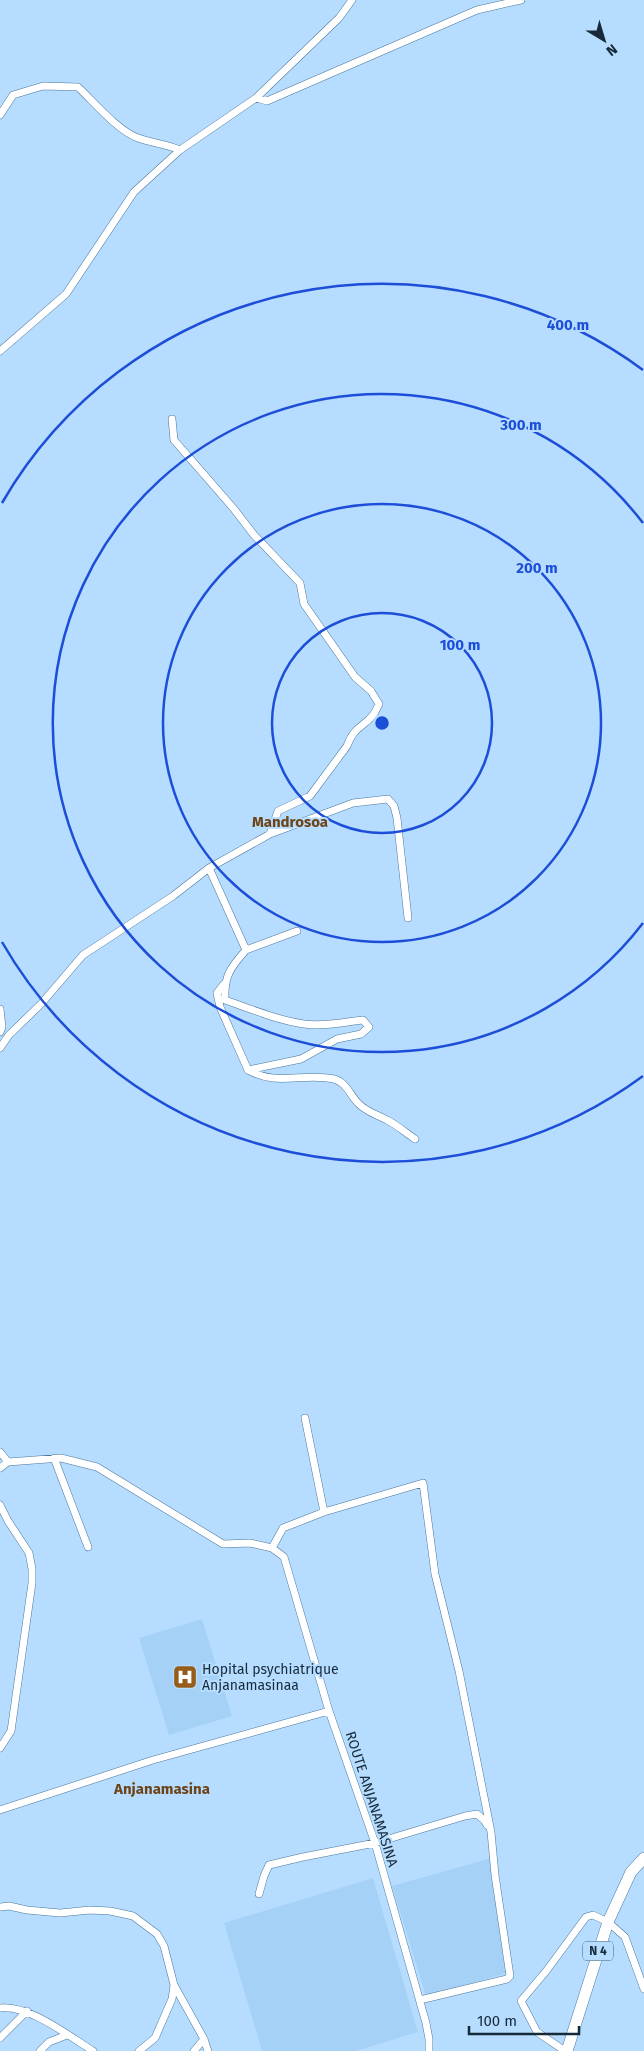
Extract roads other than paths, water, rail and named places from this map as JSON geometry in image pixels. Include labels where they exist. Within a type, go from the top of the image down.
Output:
[{"type":"main road","name":"N 4","points":[[566,2051],[608,1922],[631,1872],[644,1858]]},
{"type":"street","points":[[0,351],[66,294],[134,192],[180,150],[256,98],[339,18],[352,0]]},
{"type":"street","points":[[256,98],[266,101],[304,87],[477,10],[521,0]]},
{"type":"street","points":[[0,115],[13,95],[43,86],[78,87],[127,132],[138,138],[180,150]]},
{"type":"street","points":[[172,419],[174,440],[254,535],[300,583],[304,604],[355,676],[371,691],[379,704],[373,715],[358,726],[350,737],[347,746],[310,796],[278,811],[270,834]]},
{"type":"street","points":[[0,1048],[9,1035],[41,1004],[83,955],[173,896],[209,868],[270,834],[352,803],[388,799],[394,806],[408,918]]},
{"type":"street","points":[[209,868],[246,950]]},
{"type":"street","points":[[298,931],[246,950],[232,965],[224,984],[217,993],[220,1006],[248,1070],[261,1077],[274,1079],[307,1076],[336,1079],[348,1088],[357,1102],[370,1113],[388,1120],[415,1139]]},
{"type":"street","points":[[224,984],[225,1000],[270,1016],[305,1024],[334,1024],[363,1020],[369,1027],[361,1034],[337,1039],[301,1059],[248,1070]]},
{"type":"street","points":[[0,1009],[2,1027],[0,1032]]},
{"type":"street","points":[[305,1418],[324,1512]]},
{"type":"street","points":[[0,1452],[8,1462]]},
{"type":"street","points":[[54,1458],[88,1546]]},
{"type":"street","points":[[0,1468],[8,1462],[54,1458],[97,1467],[224,1544],[250,1543],[272,1548],[283,1528],[324,1512],[423,1483],[434,1574],[459,1671],[491,1832],[495,1875],[510,1976],[508,1979],[420,2000]]},
{"type":"street","points":[[0,1505],[8,1522],[29,1553],[32,1584],[11,1731],[0,1748]]},
{"type":"street","name":"ROUTE ANJANAMASINA","points":[[272,1548],[284,1557],[329,1711],[375,1843],[420,2000],[429,2039],[429,2051]]},
{"type":"street","points":[[0,1810],[152,1760],[329,1711]]},
{"type":"street","points":[[259,1894],[269,1865],[303,1856],[375,1843],[477,1814],[484,1820],[491,1832]]},
{"type":"street","points":[[0,1907],[9,1906],[27,1910],[60,1913],[90,1910],[110,1911],[133,1916],[157,1934],[164,1946],[174,1985],[204,2039],[208,2051]]},
{"type":"street","points":[[566,2051],[537,2032],[521,2001],[547,1970],[586,1917],[593,1914],[608,1922],[625,1937],[644,1989]]},
{"type":"street","points":[[145,2051],[155,2038],[172,1999],[174,1985]]},
{"type":"street","points":[[0,2008],[7,2007],[27,2012],[93,2051]]},
{"type":"street","points":[[0,2038],[27,2012]]},
{"type":"street","points":[[40,2051],[49,2042],[67,2035]]},
{"type":"street","points":[[139,2051],[155,2038]]},
{"type":"street","points":[[194,2051],[204,2039]]},
{"type":"place","name":"Hopital psychiatrique Anjanamasinaa","points":[[185,1677]]},
{"type":"district","name":"Mandrosoa","points":[[290,822]]},
{"type":"district","name":"Anjanamasina","points":[[162,1789]]}]
